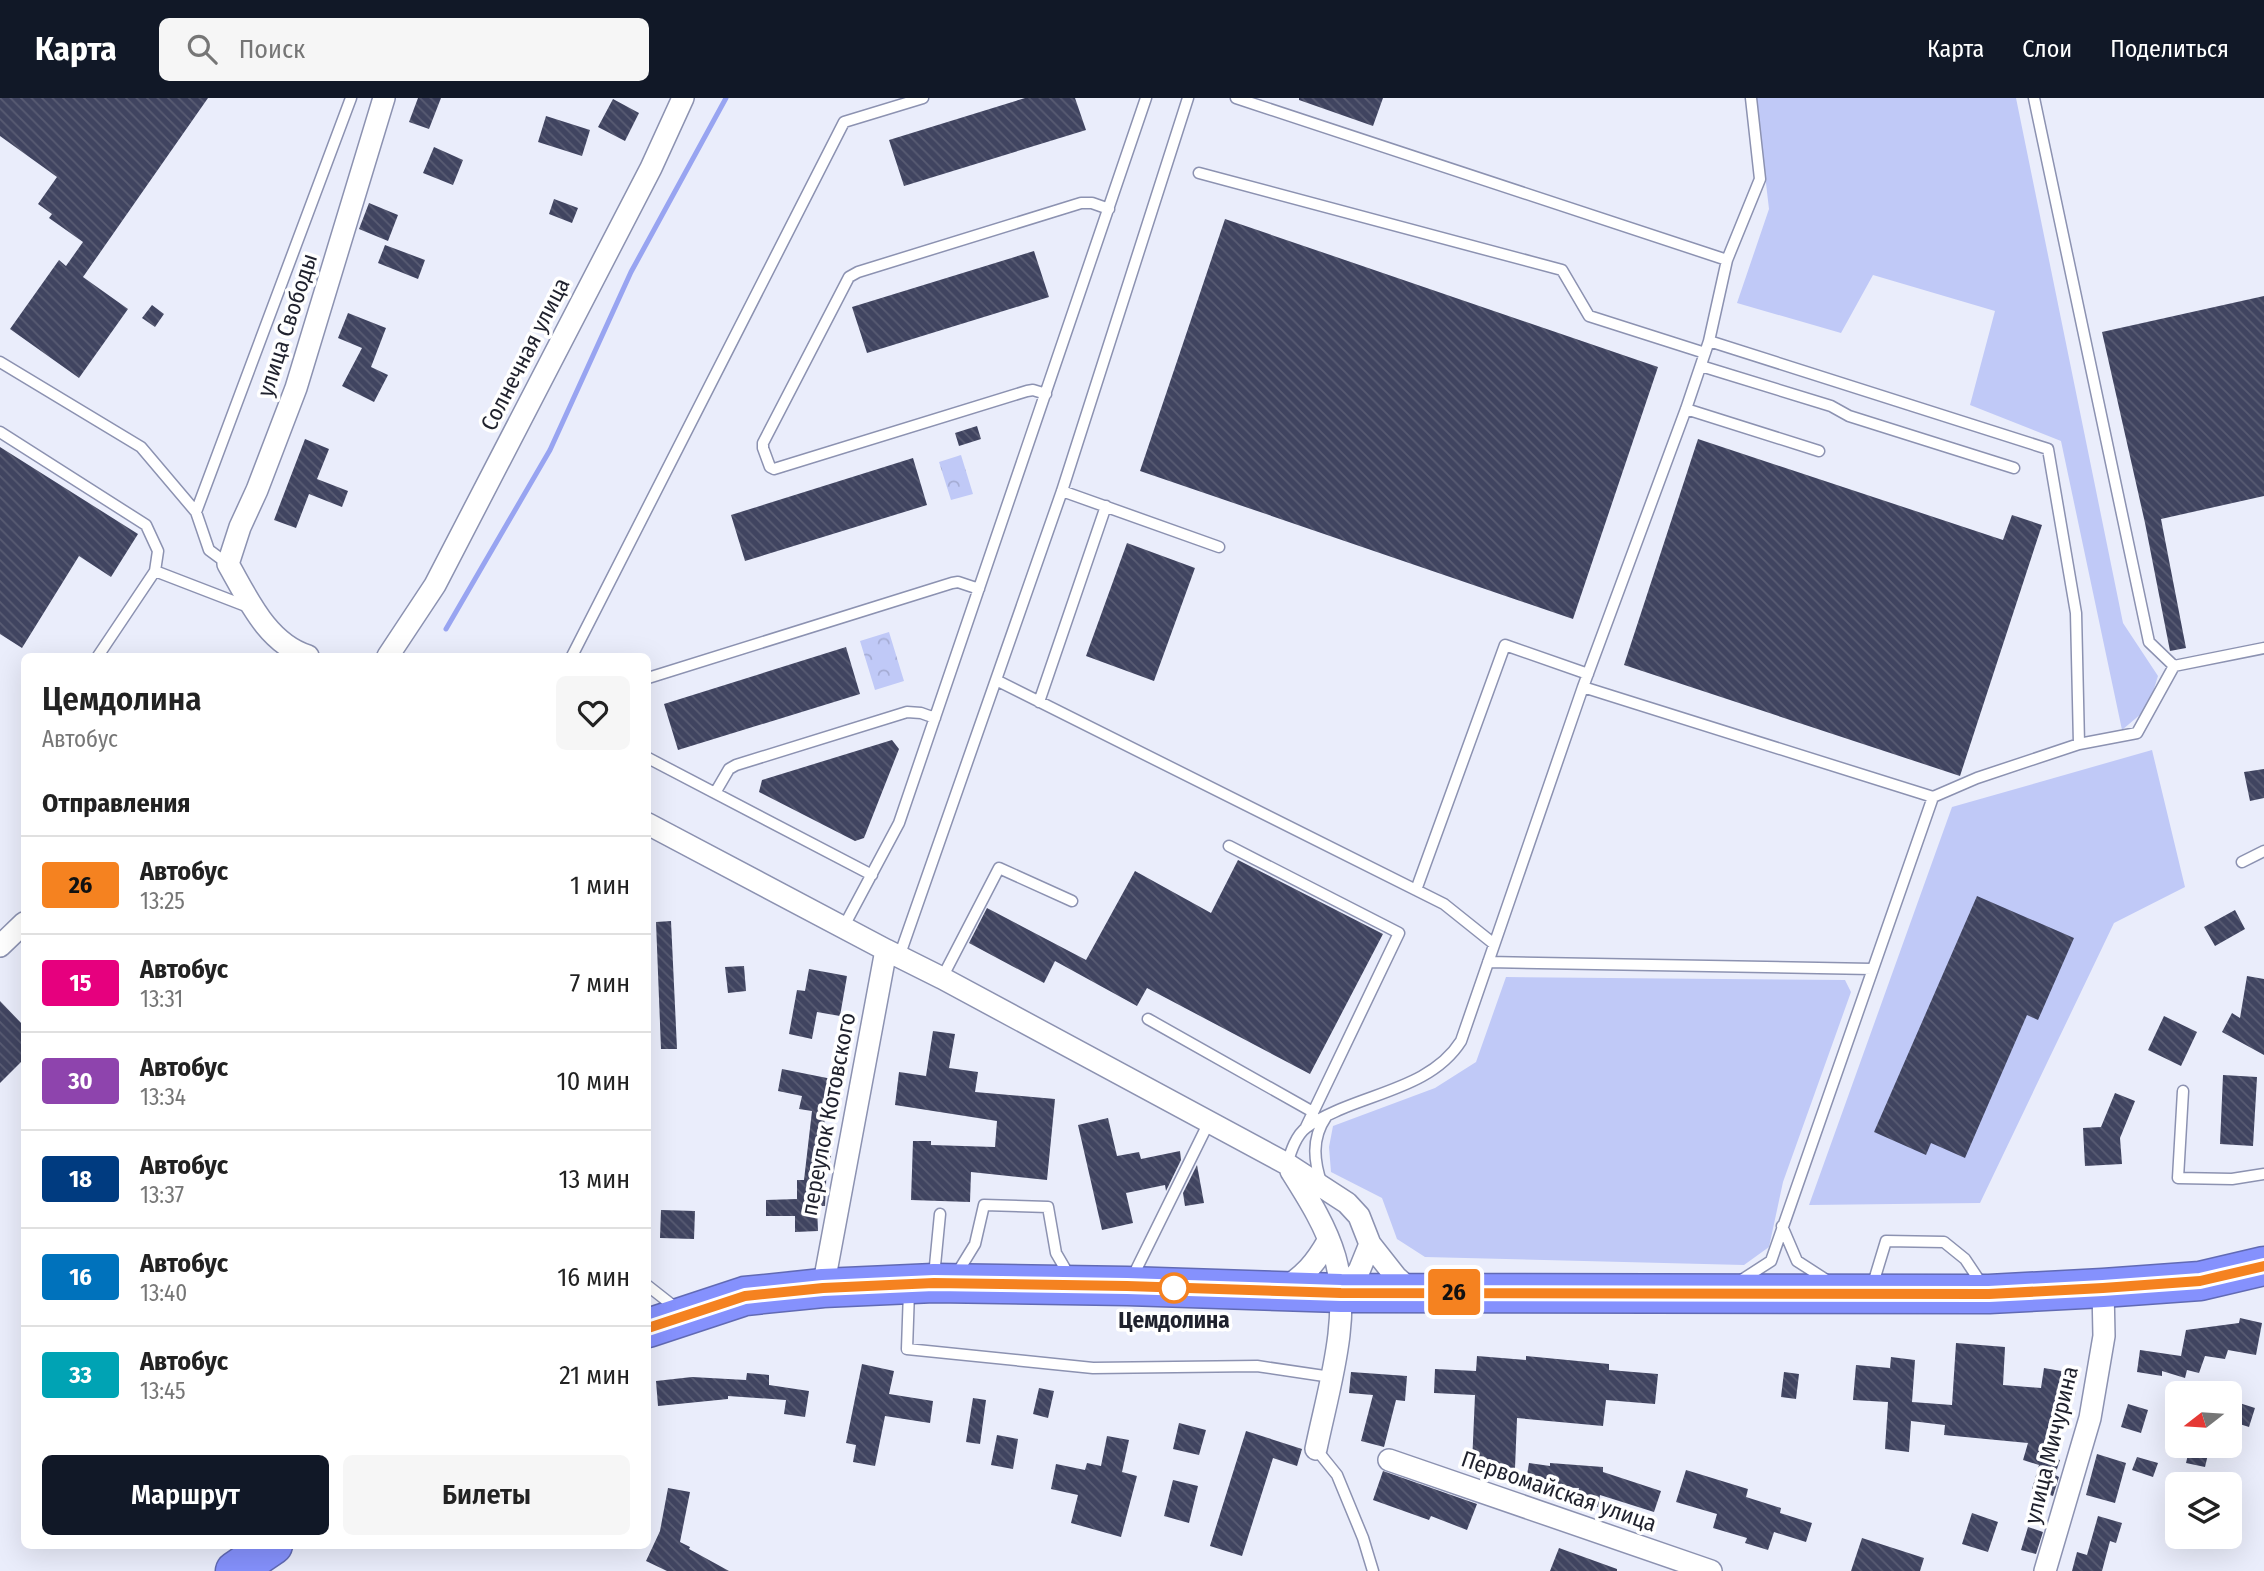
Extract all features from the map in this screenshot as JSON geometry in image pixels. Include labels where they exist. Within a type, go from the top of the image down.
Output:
[{"type":"highway","points":[[651,1327],[745,1296],[823,1288],[931,1283],[1341,1293],[1989,1294],[2200,1281],[2264,1266]]},
{"type":"highway","points":[[234,1571],[267,1549]]},
{"type":"street","name":"улица Свободы","points":[[228,564],[240,527],[296,388],[384,98]]},
{"type":"street","name":"Солнечная улица","points":[[390,653],[435,585],[684,98]]},
{"type":"street","points":[[228,564],[276,650]]},
{"type":"street","points":[[651,826],[942,978],[1287,1164],[1347,1203],[1359,1216],[1370,1244],[1396,1277],[1413,1292]]},
{"type":"street","points":[[0,946],[21,926]]},
{"type":"street","name":"переулок Котовского","points":[[823,1288],[892,954]]},
{"type":"street","points":[[1287,1164],[1309,1200],[1328,1241],[1335,1258],[1341,1293],[1338,1345],[1316,1449]]},
{"type":"street","points":[[1280,1291],[1314,1266],[1328,1241]]},
{"type":"street","points":[[1341,1293],[1359,1271],[1370,1244]]},
{"type":"street","name":"улица Мичурина","points":[[2045,1571],[2090,1418],[2104,1336],[2103,1288]]},
{"type":"street","name":"Первомайская улица","points":[[1389,1460],[1711,1571]]},
{"type":"lane","points":[[196,512],[351,98]]},
{"type":"lane","points":[[574,653],[844,122],[923,98]]},
{"type":"lane","points":[[843,928],[899,823],[1146,98]]},
{"type":"lane","points":[[892,954],[996,680],[1062,491],[1188,98]]},
{"type":"lane","points":[[1236,98],[1727,260]]},
{"type":"lane","points":[[1306,1128],[1327,1115],[1435,1070],[1452,1056],[1461,1041],[1583,687],[1701,366],[1727,260],[1760,179],[1751,98]]},
{"type":"lane","points":[[2034,98],[2149,642],[2174,666]]},
{"type":"lane","points":[[1199,173],[1562,270],[1589,316],[1705,353]]},
{"type":"lane","points":[[1046,394],[1027,391],[774,469],[770,467],[763,448],[763,443],[849,277],[1081,203],[1092,203],[1109,209]]},
{"type":"lane","points":[[1709,341],[2048,449],[2076,612],[2079,744]]},
{"type":"lane","points":[[0,362],[141,447],[196,512],[209,550],[228,564]]},
{"type":"lane","points":[[1701,366],[1831,406],[1849,416],[2014,468]]},
{"type":"lane","points":[[1686,409],[1819,452]]},
{"type":"lane","points":[[0,432],[146,525],[158,551],[155,571],[100,653]]},
{"type":"lane","points":[[1062,491],[1219,547]]},
{"type":"lane","points":[[1040,702],[1105,506]]},
{"type":"lane","points":[[155,571],[254,609]]},
{"type":"lane","points":[[651,677],[952,583],[979,589]]},
{"type":"lane","points":[[1416,890],[1505,645],[1588,674]]},
{"type":"lane","points":[[2174,666],[2264,649]]},
{"type":"lane","points":[[1583,687],[1933,797],[1977,778],[2079,744],[2137,733],[2174,666]]},
{"type":"lane","points":[[996,680],[1444,904],[1494,944]]},
{"type":"lane","points":[[715,793],[729,769],[736,765],[907,712],[936,718]]},
{"type":"lane","points":[[651,760],[872,874]]},
{"type":"lane","points":[[1721,1292],[1771,1261],[1933,797]]},
{"type":"lane","points":[[1229,846],[1399,933],[1306,1128],[1291,1149],[1287,1164]]},
{"type":"lane","points":[[2242,862],[2264,851]]},
{"type":"lane","points":[[942,978],[999,868],[1072,901]]},
{"type":"lane","points":[[1488,962],[1872,969]]},
{"type":"lane","points":[[1148,1019],[1313,1112]]},
{"type":"lane","points":[[2183,1091],[2178,1178],[2232,1179],[2264,1174]]},
{"type":"lane","points":[[1323,1188],[1316,1169],[1315,1147],[1318,1129],[1327,1115]]},
{"type":"lane","points":[[1127,1286],[1209,1122]]},
{"type":"lane","points":[[931,1283],[975,1244],[984,1205],[1048,1207],[1056,1253],[1075,1285]]},
{"type":"lane","points":[[940,1214],[931,1283],[907,1349],[1093,1368],[1256,1366],[1331,1377]]},
{"type":"lane","points":[[1782,1226],[1797,1261],[1859,1294],[1886,1241],[1944,1242],[1965,1259],[1989,1294]]},
{"type":"lane","points":[[651,1288],[684,1314]]},
{"type":"lane","points":[[1316,1449],[1337,1475],[1363,1538],[1373,1571]]},
{"type":"green space","points":[[1756,98],[2016,98],[2123,623],[2158,676],[2148,708],[2122,730],[2061,441],[1970,405],[1995,311],[1873,275],[1841,333],[1737,303],[1769,209]]},
{"type":"green space","points":[[961,455],[973,494],[951,500],[939,462]]},
{"type":"green space","points":[[889,632],[904,681],[875,690],[860,641]]},
{"type":"green space","points":[[2152,750],[2185,887],[2114,923],[1980,1203],[1809,1205],[1952,807]]},
{"type":"green space","points":[[1506,977],[1845,980],[1851,992],[1783,1182],[1769,1247],[1744,1265],[1425,1257],[1397,1239],[1382,1198],[1331,1172],[1329,1147],[1333,1126],[1435,1088],[1476,1062]]},
{"type":"building","points":[[0,98],[208,98],[83,277],[128,309],[79,378],[10,329],[59,260],[66,266],[83,242],[49,218],[52,214],[38,204],[57,177],[0,136]]},
{"type":"building","points":[[418,98],[441,98],[429,129],[409,122]]},
{"type":"building","points":[[1025,98],[1075,98],[1086,130],[904,186],[889,140]]},
{"type":"building","points":[[1299,98],[1383,98],[1373,126]]},
{"type":"building","points":[[613,99],[639,113],[625,141],[598,127]]},
{"type":"building","points":[[546,116],[590,130],[582,156],[538,142]]},
{"type":"building","points":[[434,147],[463,160],[453,185],[423,173]]},
{"type":"building","points":[[554,199],[578,208],[572,223],[549,214]]},
{"type":"building","points":[[369,203],[398,215],[388,241],[359,229]]},
{"type":"building","points":[[1225,219],[1658,367],[1573,619],[1140,471]]},
{"type":"building","points":[[385,245],[425,260],[418,279],[378,263]]},
{"type":"building","points":[[1034,251],[1049,297],[867,353],[852,307]]},
{"type":"building","points":[[2264,296],[2264,496],[2161,519],[2186,648],[2170,651],[2145,523],[2102,332]]},
{"type":"building","points":[[152,305],[164,314],[155,327],[142,318]]},
{"type":"building","points":[[348,313],[386,328],[371,367],[388,375],[374,402],[342,386],[362,348],[338,338]]},
{"type":"building","points":[[977,426],[981,439],[959,446],[955,433]]},
{"type":"building","points":[[305,439],[329,449],[317,479],[348,491],[342,507],[309,494],[296,528],[274,520]]},
{"type":"building","points":[[1698,439],[2003,540],[2012,515],[2042,525],[1960,776],[1624,665]]},
{"type":"building","points":[[0,447],[138,534],[111,577],[79,556],[22,648],[0,634]]},
{"type":"building","points":[[913,458],[927,505],[745,561],[731,515]]},
{"type":"building","points":[[1127,543],[1195,568],[1154,681],[1086,656]]},
{"type":"building","points":[[846,647],[860,694],[678,750],[664,704]]},
{"type":"building","points":[[892,740],[899,749],[864,838],[855,841],[759,792],[762,780]]},
{"type":"building","points":[[2264,769],[2264,798],[2250,801],[2244,772]]},
{"type":"building","points":[[1238,860],[1383,934],[1310,1074],[1147,988],[1137,1006],[1055,961],[1044,983],[969,943],[987,908],[1086,960],[1135,871],[1211,913]]},
{"type":"building","points":[[1977,896],[2074,938],[2038,1020],[2027,1015],[1965,1158],[1931,1143],[1926,1155],[1874,1132]]},
{"type":"building","points":[[2235,910],[2245,929],[2215,946],[2204,927]]},
{"type":"building","points":[[671,921],[677,1049],[661,1049],[656,922]]},
{"type":"building","points":[[744,966],[746,991],[728,993],[725,967]]},
{"type":"building","points":[[809,969],[847,976],[840,1016],[817,1012],[812,1039],[789,1034],[797,990],[805,991]]},
{"type":"building","points":[[2247,976],[2264,979],[2264,1055],[2222,1032],[2232,1013],[2240,1018]]},
{"type":"building","points":[[0,1001],[21,1023],[21,1062],[0,1083]]},
{"type":"building","points":[[2164,1016],[2197,1032],[2181,1066],[2148,1050]]},
{"type":"building","points":[[933,1031],[955,1034],[949,1068],[978,1072],[975,1092],[1055,1099],[1047,1180],[971,1172],[970,1202],[911,1200],[913,1141],[931,1141],[931,1145],[995,1147],[997,1121],[895,1105],[899,1072],[926,1076]]},
{"type":"building","points":[[782,1069],[832,1079],[823,1130],[834,1131],[830,1164],[827,1163],[825,1206],[817,1206],[818,1231],[795,1232],[795,1216],[766,1216],[766,1200],[797,1199],[797,1180],[804,1180],[812,1111],[799,1109],[802,1096],[778,1091]]},
{"type":"building","points":[[2223,1075],[2257,1077],[2253,1146],[2220,1144]]},
{"type":"building","points":[[2115,1093],[2135,1101],[2120,1138],[2122,1164],[2085,1166],[2083,1128],[2101,1127]]},
{"type":"building","points":[[1108,1118],[1117,1156],[1139,1152],[1141,1159],[1180,1151],[1181,1160],[1166,1191],[1165,1185],[1126,1193],[1133,1223],[1102,1230],[1078,1125]]},
{"type":"building","points":[[1197,1165],[1204,1203],[1185,1206],[1183,1193]]},
{"type":"building","points":[[661,1210],[695,1211],[694,1239],[660,1238]]},
{"type":"building","points":[[2240,1318],[2262,1323],[2256,1355],[2228,1350],[2225,1359],[2205,1356],[2199,1373],[2187,1370],[2185,1378],[2162,1371],[2162,1376],[2137,1372],[2140,1350],[2181,1356],[2186,1330],[2239,1323]]},
{"type":"building","points":[[1956,1343],[2005,1347],[2003,1385],[2041,1388],[2044,1368],[2078,1374],[2075,1396],[2063,1394],[2057,1459],[2060,1460],[2055,1475],[2059,1477],[2053,1496],[2032,1489],[2039,1465],[2023,1460],[2028,1443],[1944,1435],[1945,1425],[1911,1421],[1909,1452],[1885,1449],[1888,1402],[1853,1400],[1856,1365],[1890,1368],[1891,1357],[1915,1360],[1912,1402],[1952,1405]]},
{"type":"building","points":[[1477,1356],[1526,1360],[1526,1356],[1609,1364],[1609,1370],[1658,1374],[1655,1404],[1606,1400],[1603,1426],[1517,1418],[1515,1468],[1472,1464],[1475,1395],[1434,1393],[1435,1369],[1476,1371]]},
{"type":"building","points":[[862,1364],[894,1371],[889,1394],[933,1401],[930,1423],[885,1416],[875,1466],[853,1462],[856,1445],[846,1443]]},
{"type":"building","points":[[1351,1372],[1407,1376],[1405,1401],[1396,1400],[1384,1447],[1361,1441],[1373,1395],[1349,1393]]},
{"type":"building","points":[[1784,1372],[1799,1374],[1796,1399],[1781,1397]]},
{"type":"building","points":[[747,1373],[769,1375],[769,1385],[809,1391],[805,1417],[784,1414],[786,1400],[728,1396],[728,1399],[658,1406],[656,1381],[692,1377],[746,1380]]},
{"type":"building","points":[[1039,1388],[1054,1391],[1048,1418],[1033,1414]]},
{"type":"building","points":[[973,1398],[986,1400],[980,1444],[966,1442]]},
{"type":"building","points":[[2128,1404],[2148,1410],[2141,1433],[2121,1427]]},
{"type":"building","points":[[2242,1404],[2255,1408],[2249,1427],[2242,1425]]},
{"type":"building","points":[[1179,1423],[1206,1430],[1199,1455],[1173,1449]]},
{"type":"building","points":[[1246,1431],[1302,1449],[1297,1466],[1273,1458],[1242,1556],[1210,1546]]},
{"type":"building","points":[[997,1435],[1018,1439],[1013,1469],[991,1465]]},
{"type":"building","points":[[1107,1436],[1129,1440],[1122,1472],[1137,1476],[1121,1537],[1071,1523],[1078,1495],[1051,1489],[1056,1464],[1085,1470],[1087,1463],[1101,1466]]},
{"type":"building","points":[[2097,1454],[2126,1463],[2115,1503],[2086,1495]]},
{"type":"building","points":[[2137,1457],[2158,1463],[2153,1477],[2132,1470]]},
{"type":"building","points":[[2187,1458],[2207,1458],[2205,1467],[2186,1463]]},
{"type":"building","points":[[1529,1463],[1603,1467],[1603,1472],[1661,1491],[1654,1512],[1600,1495],[1598,1507],[1577,1504],[1579,1488],[1549,1487],[1526,1481]]},
{"type":"building","points":[[1686,1470],[1748,1489],[1746,1497],[1781,1508],[1780,1513],[1812,1523],[1806,1542],[1774,1532],[1768,1550],[1745,1543],[1747,1538],[1713,1528],[1717,1514],[1676,1502]]},
{"type":"building","points":[[1383,1471],[1477,1504],[1467,1530],[1431,1516],[1429,1520],[1373,1500]]},
{"type":"building","points":[[1173,1480],[1198,1486],[1189,1523],[1164,1516]]},
{"type":"building","points":[[668,1488],[690,1492],[680,1542],[729,1571],[667,1571],[646,1561],[660,1531]]},
{"type":"building","points":[[1972,1513],[1998,1522],[1988,1552],[1962,1544]]},
{"type":"building","points":[[2098,1516],[2122,1523],[2116,1543],[2110,1541],[2102,1571],[2072,1571],[2077,1552],[2087,1555]]},
{"type":"building","points":[[2028,1527],[2043,1532],[2036,1554],[2021,1550]]},
{"type":"building","points":[[1862,1538],[1924,1558],[1920,1571],[1851,1571]]},
{"type":"building","points":[[1559,1548],[1617,1569],[1617,1571],[1550,1571]]},
{"type":"waterway","points":[[446,629],[550,450],[631,272],[726,98]]},
{"type":"bus line","name":"26","points":[[651,1327],[745,1296],[823,1288],[934,1283],[1341,1293],[1989,1294],[2200,1281],[2264,1266]]},
{"type":"place","name":"Цемдолина","points":[[1174,1288]]}]
